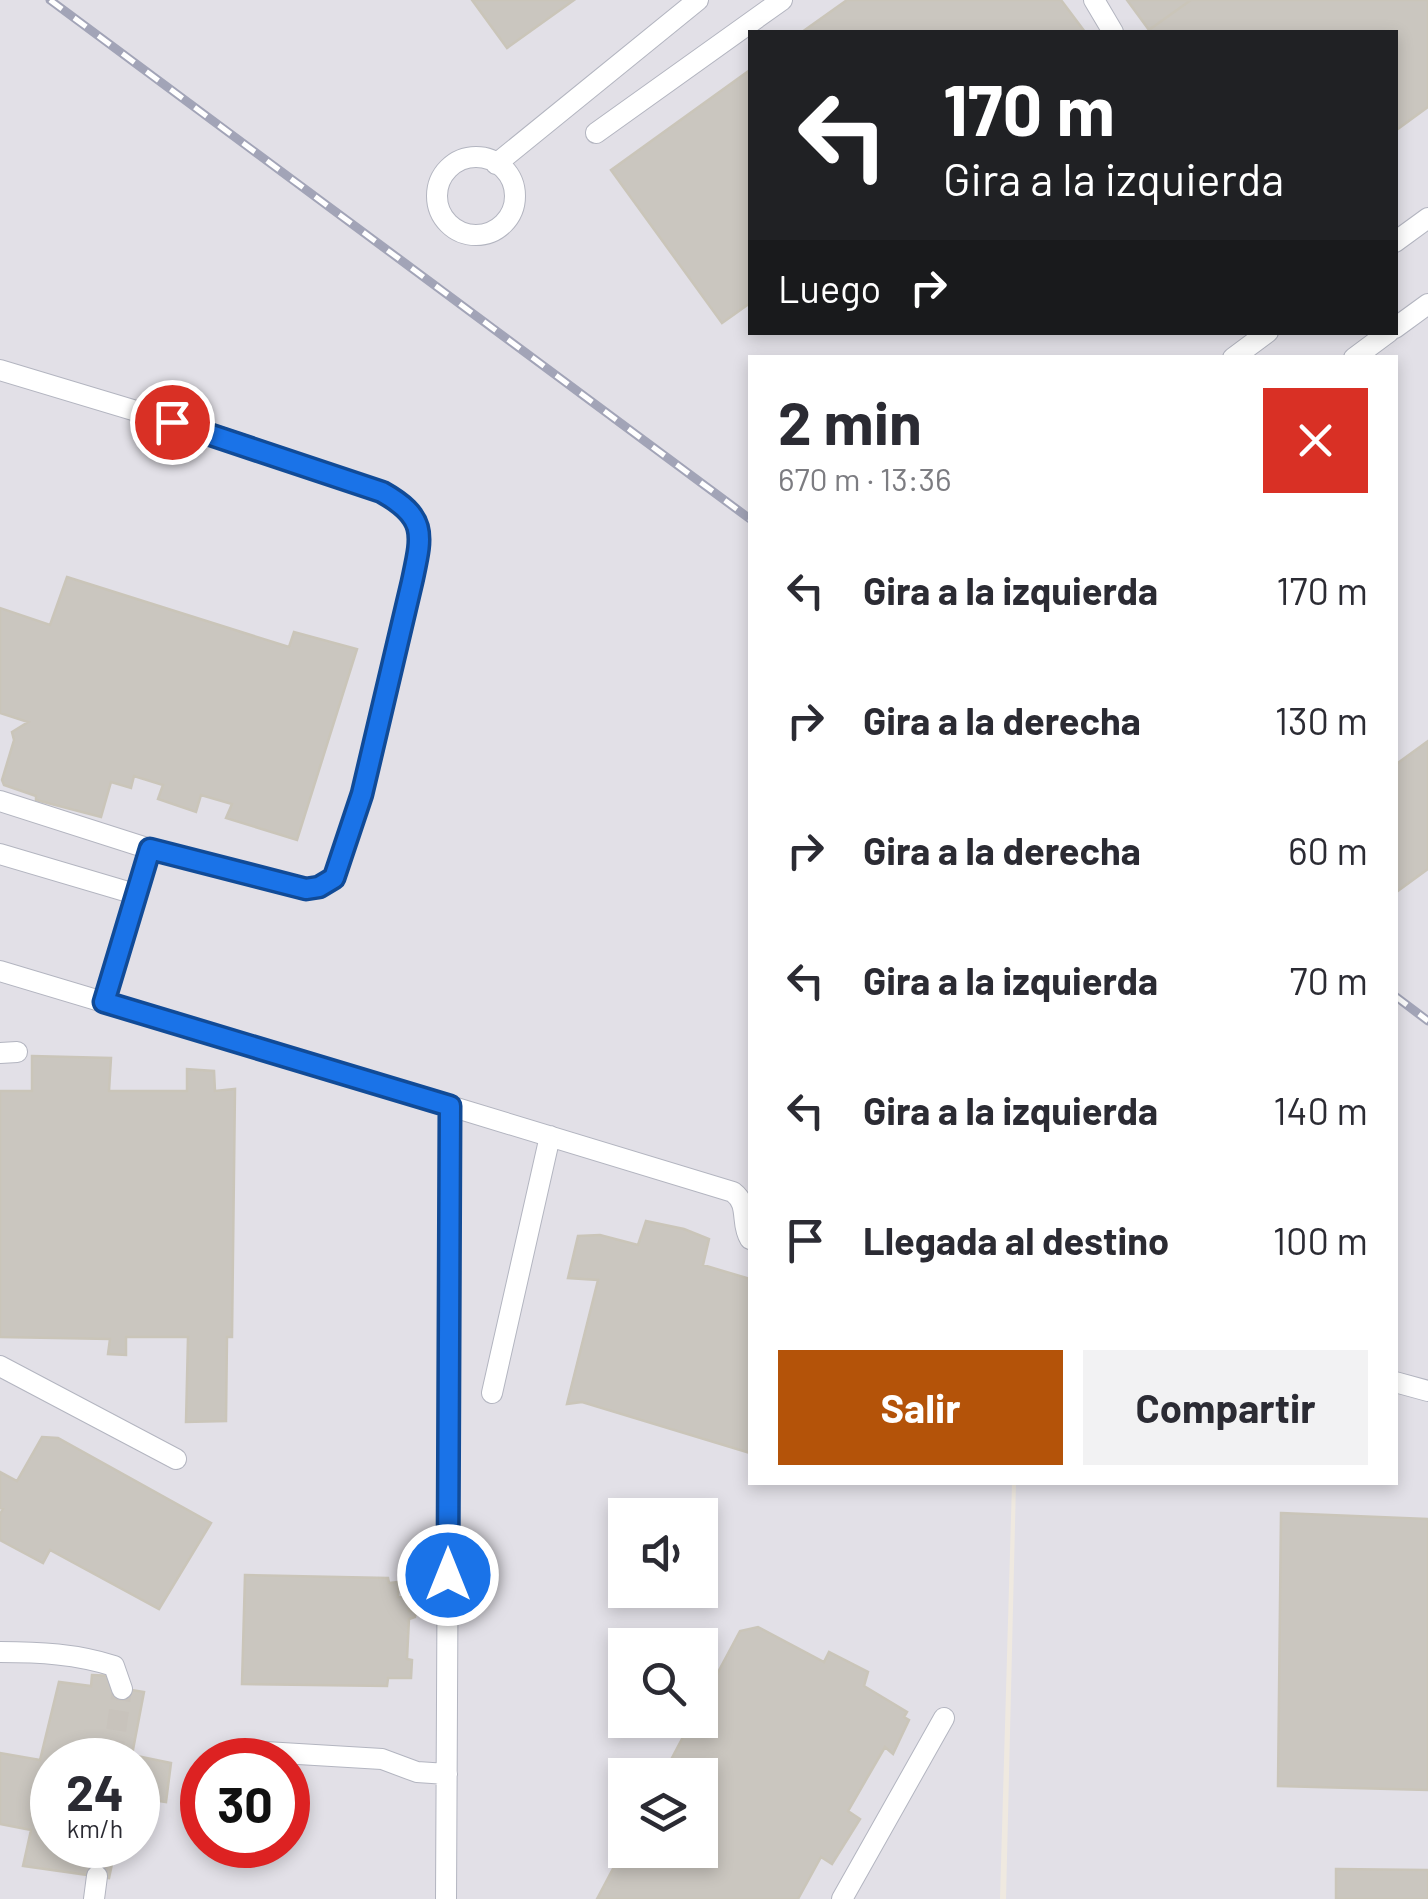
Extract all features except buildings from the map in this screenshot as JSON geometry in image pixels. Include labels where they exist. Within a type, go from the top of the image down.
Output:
[{"type":"street","points":[[496,164],[698,0]]},
{"type":"street","points":[[596,133],[782,0]]},
{"type":"street","points":[[1094,0],[1112,30]]},
{"type":"street","points":[[1398,240],[1428,218]]},
{"type":"street","points":[[1398,326],[1428,304]]},
{"type":"street","points":[[1236,355],[1264,335]]},
{"type":"street","points":[[1358,355],[1384,335]]},
{"type":"street","points":[[0,370],[206,432],[382,492],[403,504],[415,517],[418,532],[415,567],[362,794],[334,878],[306,889],[150,849],[0,801]]},
{"type":"street","points":[[104,1002],[150,849]]},
{"type":"street","points":[[0,854],[135,894]]},
{"type":"street","points":[[0,971],[734,1192],[744,1205],[748,1235]]},
{"type":"street","points":[[446,1899],[450,1106]]},
{"type":"street","points":[[492,1393],[550,1136]]},
{"type":"street","points":[[0,1366],[176,1460]]},
{"type":"street","points":[[1398,1383],[1428,1392]]},
{"type":"street","points":[[0,1652],[89,1658],[114,1666],[122,1689]]},
{"type":"street","points":[[842,1899],[944,1718]]},
{"type":"street","points":[[310,1755],[382,1760],[418,1772],[447,1774]]},
{"type":"street","points":[[94,1899],[97,1876]]},
{"type":"shaded area","points":[[0,0],[1428,0],[1428,1899],[1006,1899],[1016,1485],[1398,1485],[1398,355],[748,355],[748,1485],[1012,1485],[1000,1899],[0,1899]]},
{"type":"tunnel","points":[[115,1738],[122,1689]]},
{"type":"tunnel","points":[[97,1876],[98,1868]]},
{"type":"railway","points":[[50,0],[748,518]]},
{"type":"railway","points":[[1398,998],[1428,1021]]},
{"type":"route","points":[[172,422],[382,492],[403,504],[415,517],[418,553],[412,582],[362,794],[334,878],[306,889],[150,849],[104,1002],[450,1106],[448,1575]]}]
